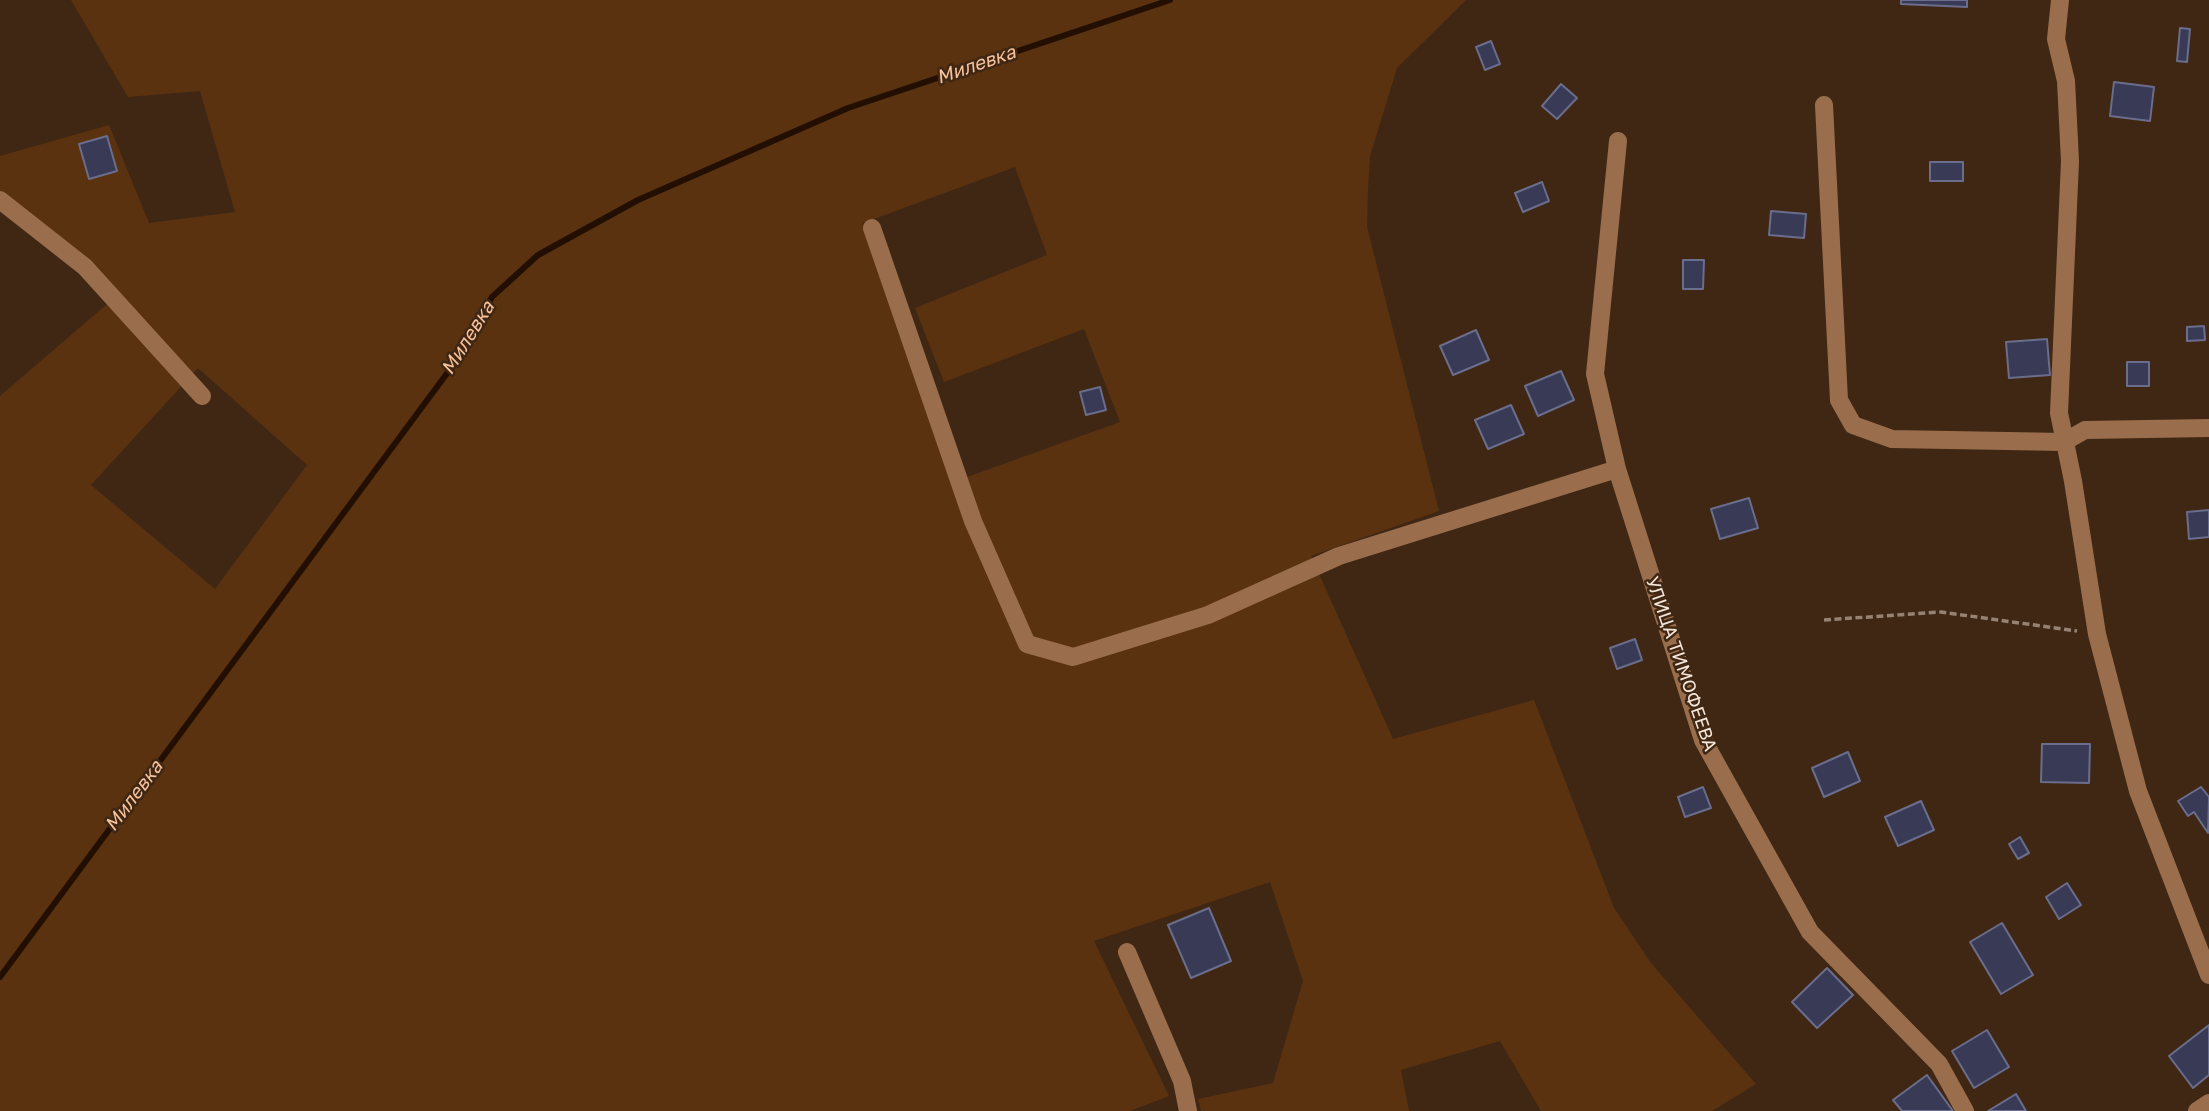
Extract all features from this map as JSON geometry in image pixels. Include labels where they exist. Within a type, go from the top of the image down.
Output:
[{"type":"street","points":[[2060,0],[2056,39],[2066,81],[2070,161],[2059,413],[2073,481],[2097,634],[2138,791],[2209,975]]},
{"type":"street","points":[[1824,105],[1839,400],[1853,425],[1892,439],[2064,442],[2085,430],[2209,428]]},
{"type":"street","name":"УЛИЦА ТИМОФЕЕВА","points":[[1618,141],[1595,374],[1618,469],[1703,740],[1810,932],[1938,1065],[1965,1111]]},
{"type":"street","points":[[0,200],[85,267],[202,396]]},
{"type":"street","points":[[872,228],[973,521],[1027,644],[1073,657],[1208,615],[1339,556],[1618,469]]},
{"type":"street","points":[[1127,952],[1182,1081],[1188,1111]]},
{"type":"street","points":[[2197,1111],[2209,1103]]},
{"type":"path","points":[[1824,620],[1941,612],[2097,634]]},
{"type":"shaded area","points":[[71,0],[1466,0],[1397,68],[1370,156],[1368,190],[1367,227],[1439,511],[1311,556],[1393,739],[1534,700],[1614,908],[1651,963],[1756,1084],[1712,1111],[1541,1111],[1500,1041],[1401,1070],[1409,1111],[1201,1111],[1198,1099],[1273,1083],[1303,981],[1270,882],[1094,941],[1169,1096],[1130,1111],[0,1111],[0,396],[120,293],[97,266],[13,204],[0,190],[0,156],[109,125],[149,223],[235,212],[200,91],[128,97]],"holes":[[[1015,167],[1047,255],[915,308],[944,382],[1084,329],[1120,422],[956,481],[863,223]],[[198,368],[307,465],[215,589],[91,485]]]},
{"type":"building","points":[[1901,0],[1967,0],[1967,7],[1901,4]]},
{"type":"building","points":[[2180,28],[2190,29],[2187,62],[2177,61]]},
{"type":"building","points":[[1491,41],[1500,64],[1485,70],[1476,47]]},
{"type":"building","points":[[2114,82],[2154,87],[2150,121],[2110,116]]},
{"type":"building","points":[[1561,84],[1577,98],[1557,119],[1542,106]]},
{"type":"building","points":[[107,136],[117,171],[89,179],[79,144]]},
{"type":"building","points":[[1930,162],[1963,162],[1963,181],[1930,181]]},
{"type":"building","points":[[1542,182],[1549,201],[1523,212],[1515,193]]},
{"type":"building","points":[[1771,211],[1806,214],[1804,238],[1769,235]]},
{"type":"building","points":[[1683,260],[1704,260],[1703,289],[1683,289]]},
{"type":"building","points":[[2204,326],[2205,340],[2187,341],[2187,327]]},
{"type":"building","points":[[1476,330],[1489,360],[1453,375],[1440,346]]},
{"type":"building","points":[[2047,339],[2050,375],[2009,378],[2006,342]]},
{"type":"building","points":[[2127,362],[2149,362],[2149,386],[2127,386]]},
{"type":"building","points":[[1561,371],[1574,400],[1538,416],[1525,386]]},
{"type":"building","points":[[1100,387],[1106,410],[1086,415],[1080,392]]},
{"type":"building","points":[[1511,405],[1524,434],[1488,449],[1475,420]]},
{"type":"building","points":[[1749,498],[1758,528],[1720,539],[1711,509]]},
{"type":"building","points":[[2209,510],[2209,537],[2189,539],[2187,512]]},
{"type":"building","points":[[1635,639],[1642,660],[1617,669],[1610,648]]},
{"type":"building","points":[[2042,744],[2090,744],[2089,783],[2041,782]]},
{"type":"building","points":[[1848,752],[1860,781],[1824,797],[1812,768]]},
{"type":"building","points":[[1703,787],[1711,808],[1685,817],[1678,797]]},
{"type":"building","points":[[2201,787],[2209,797],[2208,833],[2194,812],[2188,816],[2178,801]]},
{"type":"building","points":[[1921,801],[1934,830],[1898,846],[1885,817]]},
{"type":"building","points":[[2020,837],[2029,853],[2018,859],[2009,844]]},
{"type":"building","points":[[2067,883],[2081,905],[2059,919],[2046,897]]},
{"type":"building","points":[[1209,908],[1231,961],[1191,978],[1168,925]]},
{"type":"building","points":[[2002,923],[2033,975],[2001,994],[1970,942]]},
{"type":"building","points":[[1827,968],[1853,995],[1817,1028],[1792,1002]]},
{"type":"building","points":[[2209,1025],[2209,1075],[2193,1088],[2169,1056]]},
{"type":"building","points":[[1987,1030],[2009,1067],[1974,1088],[1952,1051]]},
{"type":"building","points":[[1927,1075],[1953,1111],[1902,1111],[1893,1100]]},
{"type":"building","points":[[2016,1094],[2026,1111],[1988,1111]]},
{"type":"waterway","name":"Милевка","points":[[0,977],[448,372],[492,297],[538,255],[638,200],[848,108],[1170,0]]}]
